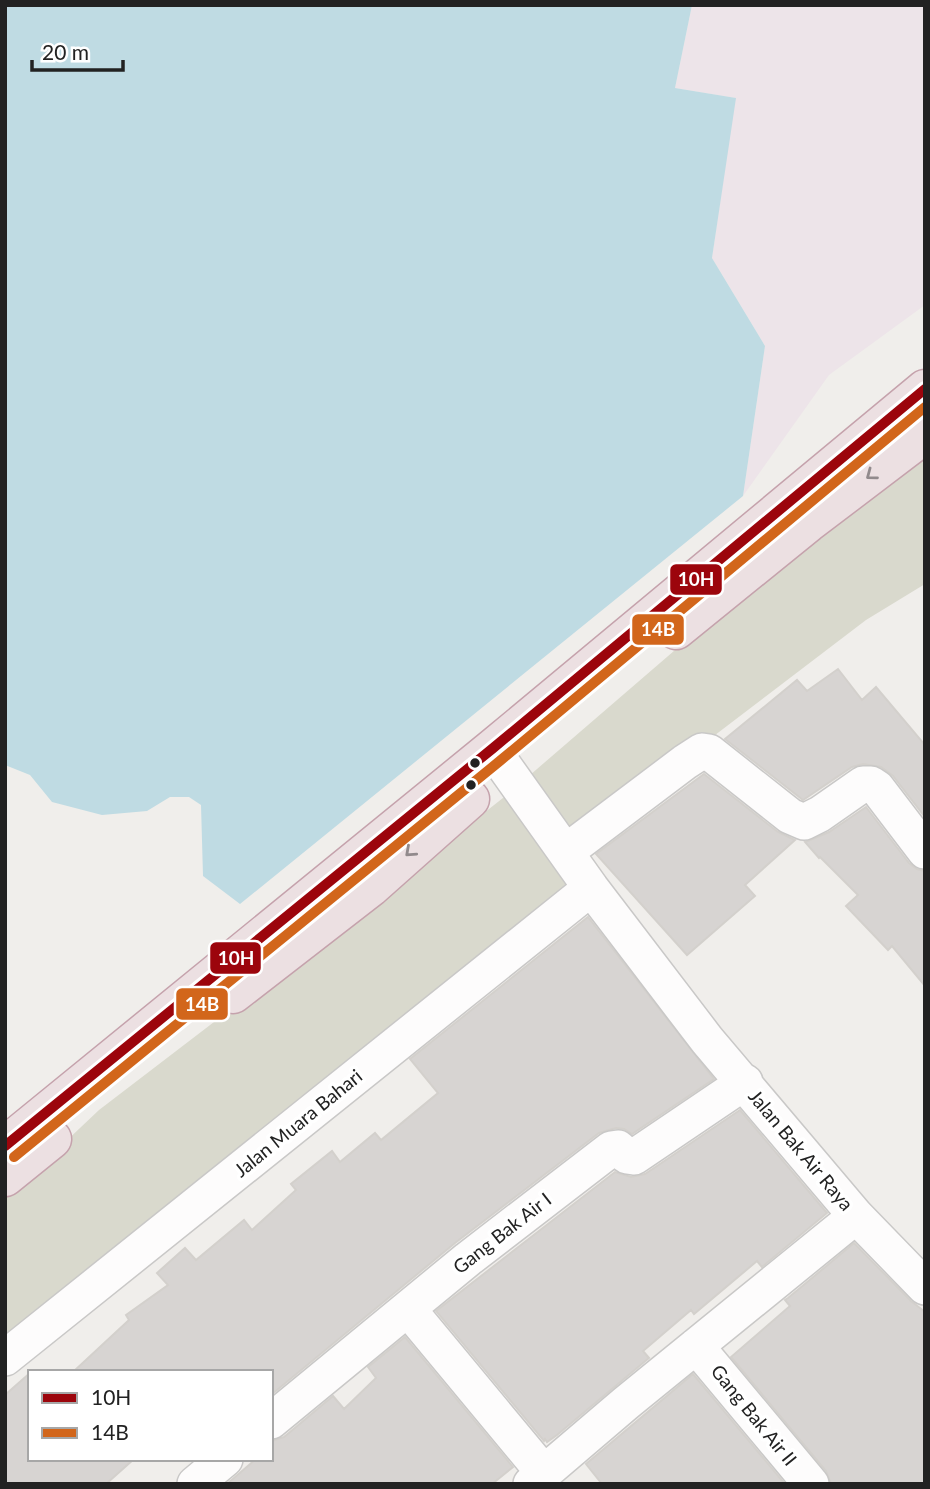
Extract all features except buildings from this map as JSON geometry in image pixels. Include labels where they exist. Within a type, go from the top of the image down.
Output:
[{"type":"highway","points":[[5,1177],[167,1045],[371,887],[499,758],[925,389]]},
{"type":"highway","points":[[5,1146],[499,758],[925,434]]},
{"type":"street","points":[[567,851],[700,752],[709,752],[790,816],[804,822],[863,784],[871,784],[877,788],[925,850]]},
{"type":"street","name":"Jalan Bak Air Raya","points":[[499,758],[591,888],[707,1040],[856,1216],[696,1346],[547,1477]]},
{"type":"street","name":"Jalan Muara Bahari","points":[[5,1358],[591,888]]},
{"type":"street","name":"Gang Bak Air I","points":[[273,1419],[468,1259],[611,1149],[618,1148],[627,1156],[634,1157],[745,1082]]},
{"type":"street","points":[[856,1216],[925,1287]]},
{"type":"street","points":[[408,1309],[547,1477]]},
{"type":"street","name":"Gang Bak Air II","points":[[696,1346],[811,1484]]},
{"type":"street","points":[[195,1484],[223,1461]]},
{"type":"shaded area","points":[[692,5],[925,5],[925,305],[829,375],[743,496],[765,346],[712,258],[735,98],[675,88]]},
{"type":"shaded area","points":[[925,458],[925,584],[866,620],[555,857],[580,888],[5,1339],[5,1199],[99,1110],[508,794],[718,613]]},
{"type":"water","points":[[5,5],[692,5],[675,88],[736,98],[712,258],[765,346],[743,496],[240,904],[203,876],[201,805],[189,797],[170,797],[147,811],[102,815],[52,802],[30,775],[5,765]]},
{"type":"transit line","name":"10H","points":[[5,1146],[492,749],[925,389]]},
{"type":"transit line","name":"14B","points":[[14,1157],[501,760],[925,407]]}]
